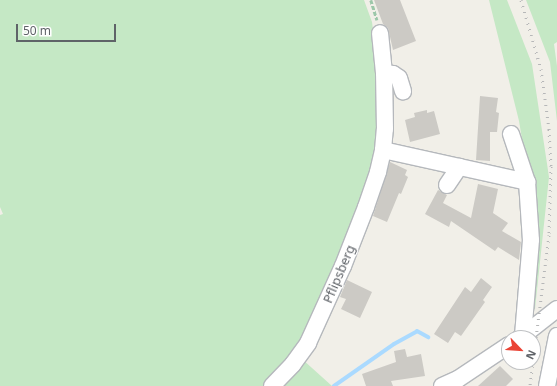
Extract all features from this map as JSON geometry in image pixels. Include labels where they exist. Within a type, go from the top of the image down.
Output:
[{"type":"street","name":"Pflipsberg","points":[[272,386],[292,364],[308,343],[343,266],[366,207],[384,150],[384,73],[380,33]]},
{"type":"street","points":[[384,73],[393,74],[399,78],[403,92]]},
{"type":"street","points":[[511,134],[527,182],[531,240],[522,330]]},
{"type":"street","points":[[384,150],[527,182]]},
{"type":"street","points":[[447,185],[459,167]]},
{"type":"street","points":[[530,330],[557,309]]},
{"type":"street","points":[[547,386],[557,336]]},
{"type":"street","points":[[442,386],[459,382],[501,351]]},
{"type":"path","points":[[371,0],[377,16],[380,33]]},
{"type":"green space","points":[[0,0],[364,0],[372,22],[376,54],[380,146],[373,179],[309,336],[266,386],[0,386],[0,215],[3,214],[0,207]]},
{"type":"green space","points":[[489,0],[507,0],[532,64],[549,177],[535,309],[528,309],[538,235],[519,121]]},
{"type":"green space","points":[[526,0],[557,0],[557,42],[554,44],[557,66],[557,121],[550,62]]},
{"type":"green space","points":[[302,359],[332,386],[277,386]]},
{"type":"building","points":[[374,0],[400,0],[416,41],[393,50],[388,28],[383,24]]},
{"type":"building","points":[[480,96],[498,98],[496,112],[499,113],[497,132],[490,132],[490,161],[476,160]]},
{"type":"building","points":[[427,110],[427,113],[434,111],[440,134],[410,142],[405,120],[415,117],[414,113]]},
{"type":"building","points":[[390,162],[407,170],[405,175],[408,177],[401,194],[399,193],[387,222],[373,216]]},
{"type":"building","points":[[478,184],[498,189],[493,213],[508,223],[502,231],[521,242],[519,260],[498,247],[495,251],[451,221],[449,227],[425,214],[438,190],[447,195],[443,203],[471,218]]},
{"type":"building","points":[[481,278],[492,287],[483,300],[485,302],[461,336],[455,332],[448,343],[434,334],[465,287],[471,292]]},
{"type":"building","points":[[347,280],[372,292],[360,318],[341,309],[346,299],[340,297]]},
{"type":"building","points":[[405,349],[407,357],[421,354],[425,376],[391,381],[393,386],[366,386],[362,374],[396,362],[394,351]]},
{"type":"building","points":[[500,366],[501,370],[504,370],[513,379],[506,386],[478,386]]},
{"type":"waterway","points":[[334,386],[394,344],[417,331],[428,337]]},
{"type":"railway","points":[[521,0],[541,69],[549,129],[551,166],[549,235],[530,386]]}]
